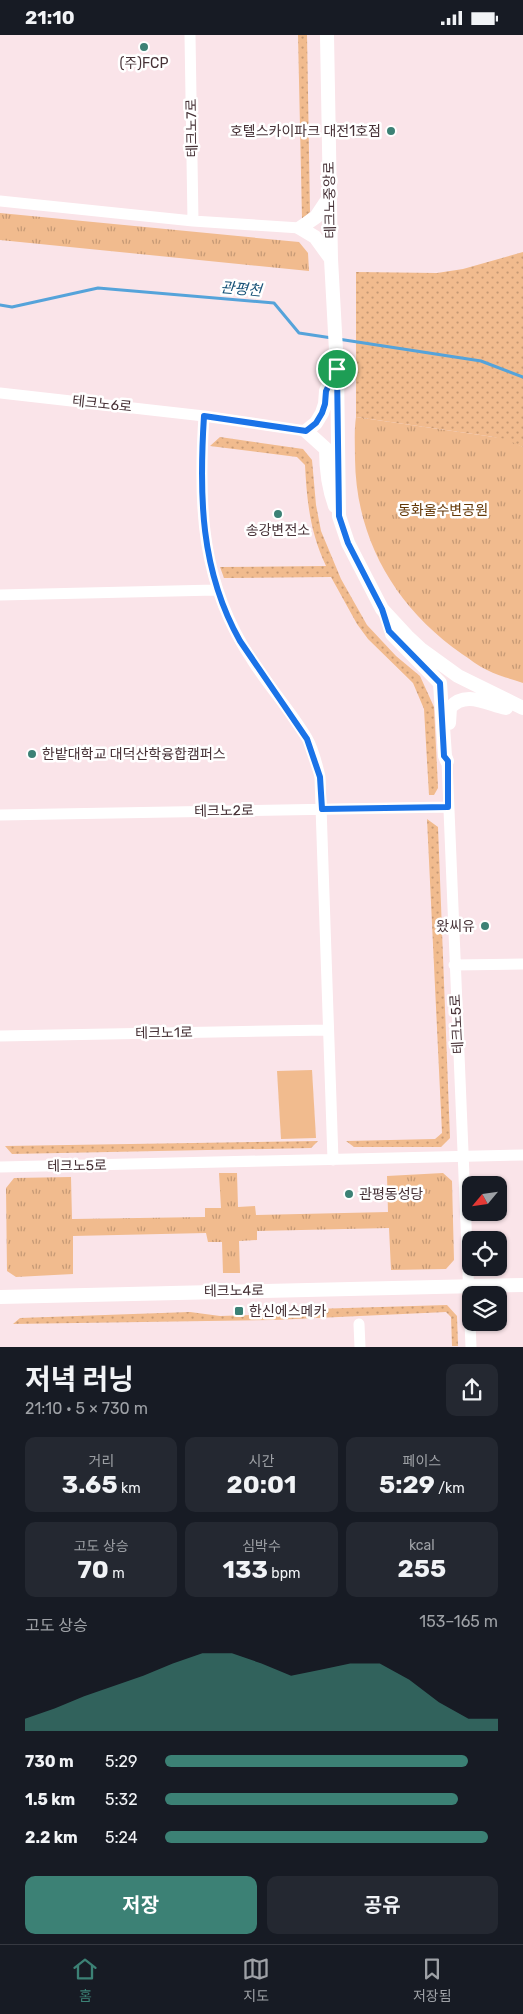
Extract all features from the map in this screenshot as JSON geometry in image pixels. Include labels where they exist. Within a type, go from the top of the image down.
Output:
[{"type":"main road","name":"테크노중앙로","points":[[327,35],[331,259],[337,369],[339,516]]},
{"type":"main road","points":[[330,196],[316,217],[300,228],[315,237],[331,259]]},
{"type":"main road","points":[[337,369],[326,391],[322,413],[316,423],[306,431],[326,449],[330,491],[348,543],[382,609],[389,631],[440,683],[444,756],[448,761]]},
{"type":"main road","points":[[382,609],[407,637],[442,665],[458,676],[523,707]]},
{"type":"main road","points":[[448,761],[451,752],[450,708],[455,702],[460,699],[474,699],[504,708],[523,707]]},
{"type":"main road","name":"테크노4로","points":[[468,1286],[523,1285]]},
{"type":"main road","name":"테크노4로","points":[[0,1297],[462,1286]]},
{"type":"street","name":"테크노7로","points":[[190,35],[193,221]]},
{"type":"street","points":[[0,201],[193,221],[300,228]]},
{"type":"street","name":"테크노6로","points":[[0,393],[204,416],[306,431]]},
{"type":"street","points":[[204,416],[201,479],[202,512],[207,551],[216,590],[231,626],[240,641],[307,739],[320,777],[333,1160]]},
{"type":"street","points":[[0,595],[216,590]]},
{"type":"street","name":"테크노5로","points":[[0,1167],[463,1157],[448,807],[448,761]]},
{"type":"street","name":"테크노2로","points":[[0,815],[448,807]]},
{"type":"street","points":[[454,965],[523,964]]},
{"type":"street","name":"테크노1로","points":[[0,1037],[328,1030]]},
{"type":"street","points":[[468,1286],[463,1157],[523,1155]]},
{"type":"street","points":[[359,1324],[360,1347]]},
{"type":"street","points":[[470,1331],[471,1347]]},
{"type":"green space","points":[[298,35],[307,35],[310,212],[302,219]]},
{"type":"green space","points":[[0,213],[299,242],[308,253],[309,271],[0,240]]},
{"type":"green space","points":[[523,252],[523,447],[494,437],[356,417],[356,272],[437,273],[463,269]]},
{"type":"green space","name":"동화울수변공원","points":[[356,417],[494,437],[505,439],[523,447],[523,683],[500,676],[484,668],[438,636],[399,593],[384,570],[372,544],[363,517],[357,489],[355,459]]},
{"type":"green space","points":[[220,437],[303,449],[312,460],[316,505],[321,531],[341,579],[367,625],[396,656],[420,676],[434,707],[438,788],[434,795],[429,795],[424,709],[413,683],[368,639],[357,624],[331,577],[224,578],[220,567],[326,566],[316,541],[310,517],[305,465],[297,457],[210,446]]},
{"type":"green space","points":[[427,819],[438,827],[450,1138],[441,1147],[354,1147],[346,1141],[435,1139],[442,1133]]},
{"type":"green space","points":[[312,1070],[316,1138],[281,1139],[277,1071]]},
{"type":"green space","points":[[318,1141],[311,1148],[12,1154],[5,1146]]},
{"type":"green space","points":[[219,1173],[237,1173],[238,1207],[255,1206],[256,1215],[388,1212],[387,1176],[443,1173],[452,1181],[454,1260],[446,1269],[391,1270],[389,1228],[257,1231],[257,1240],[239,1241],[240,1273],[223,1273],[222,1242],[208,1242],[206,1233],[73,1236],[73,1274],[16,1277],[7,1271],[6,1188],[14,1178],[71,1177],[72,1219],[205,1217],[205,1208],[221,1208]]},
{"type":"green space","points":[[447,1305],[457,1316],[458,1346],[452,1346],[451,1317],[446,1312],[274,1320],[13,1324],[20,1318],[190,1312],[220,1316],[251,1315],[281,1310]]},
{"type":"waterway","name":"관평천","points":[[0,305],[12,307],[98,288],[274,303],[299,333],[332,338]]},
{"type":"waterway","name":"관평천","points":[[338,339],[481,361],[523,377]]},
{"type":"place","name":"(주)FCP","points":[[144,47]]},
{"type":"place","name":"호텔스카이파크 대전1호점","points":[[391,131]]},
{"type":"place","name":"송강변전소","points":[[278,514]]},
{"type":"place","name":"한밭대학교 대덕산학융합캠퍼스","points":[[32,754]]},
{"type":"place","name":"왔씨유","points":[[485,926]]},
{"type":"place","name":"관평동성당","points":[[349,1194]]},
{"type":"place","name":"한신에스메카","points":[[239,1311]]},
{"type":"route","points":[[337,369],[339,516],[348,543],[382,609],[389,631],[440,683],[444,756],[448,761],[448,807],[322,809],[320,777],[316,760],[307,739],[240,641],[231,626],[216,590],[207,551],[202,512],[201,479],[204,416],[306,431],[316,423],[322,413],[326,391],[337,369]]}]
